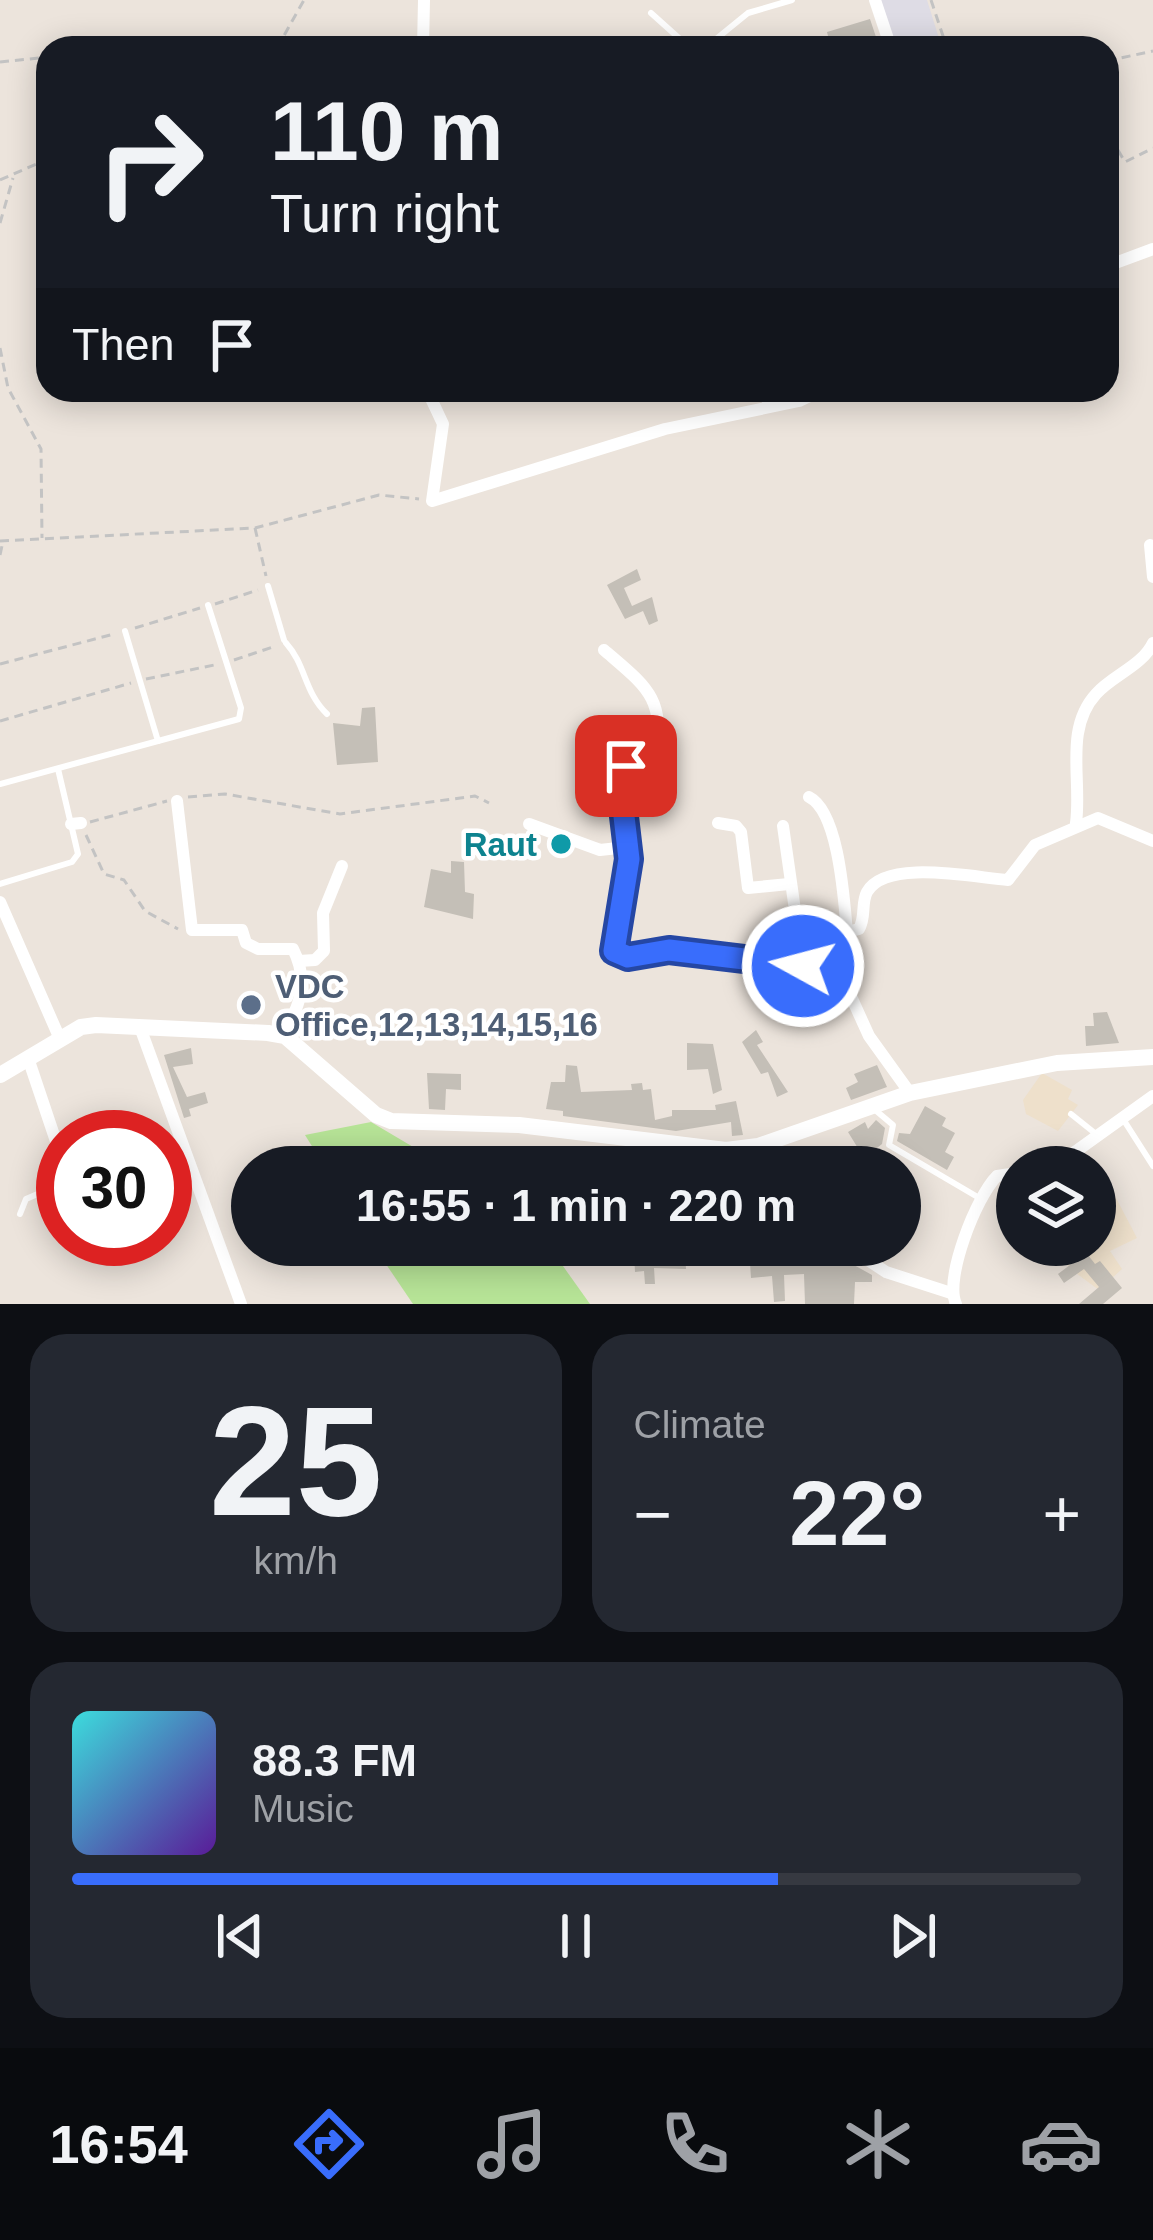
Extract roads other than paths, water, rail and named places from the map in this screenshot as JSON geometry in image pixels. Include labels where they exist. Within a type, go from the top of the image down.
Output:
[{"type":"main road","points":[[0,1075],[61,1039],[96,1025],[279,1035],[376,1115],[392,1121],[519,1125],[700,1146]]},
{"type":"main road","points":[[758,1146],[910,1093],[1058,1063],[1153,1057]]},
{"type":"street","points":[[423,36],[424,0]]},
{"type":"street","points":[[875,0],[887,36]]},
{"type":"street","points":[[1119,262],[1153,249]]},
{"type":"street","points":[[432,402],[442,424],[432,501],[665,429],[785,402]]},
{"type":"street","points":[[1150,545],[1153,577]]},
{"type":"street","points":[[1076,823],[1081,787],[1075,749],[1082,718],[1095,694],[1153,643]]},
{"type":"street","points":[[604,650],[644,684],[661,724],[655,758],[626,766],[619,774],[627,847],[614,951],[619,957],[669,950],[803,966],[834,958],[847,932],[834,836],[819,802],[809,796]]},
{"type":"street","points":[[177,801],[192,930],[242,930],[246,943],[258,949],[293,949],[299,962],[297,1016],[279,1035]]},
{"type":"street","points":[[847,932],[859,929],[865,918],[864,897],[870,886],[911,871],[1009,880],[1035,845],[1076,823],[1098,818],[1153,842]]},
{"type":"street","points":[[718,823],[736,826],[741,832],[748,888],[789,884]]},
{"type":"street","points":[[529,824],[600,850],[627,847]]},
{"type":"street","points":[[783,826],[803,966]]},
{"type":"street","points":[[299,962],[321,957],[325,951],[323,914],[342,866]]},
{"type":"street","points":[[0,902],[61,1039]]},
{"type":"street","points":[[834,958],[869,1036],[910,1093]]},
{"type":"street","points":[[141,1030],[241,1304]]},
{"type":"street","points":[[29,1060],[46,1110]]},
{"type":"street","points":[[1081,1146],[1153,1096]]},
{"type":"street","points":[[877,1266],[953,1299],[962,1240],[996,1177]]},
{"type":"lane","points":[[720,36],[748,13],[792,0]]},
{"type":"lane","points":[[651,14],[676,36]]},
{"type":"lane","points":[[764,402],[766,408]]},
{"type":"lane","points":[[268,586],[285,642],[300,664],[302,683],[327,714]]},
{"type":"lane","points":[[0,784],[239,719],[241,708],[208,605]]},
{"type":"lane","points":[[125,631],[158,741]]},
{"type":"lane","points":[[0,884],[72,862],[78,854],[76,824],[58,770]]},
{"type":"lane","points":[[871,1107],[892,1125],[889,1144],[981,1199]]},
{"type":"lane","points":[[1071,1114],[1096,1134]]},
{"type":"lane","points":[[1122,1118],[1153,1166]]},
{"type":"lane","points":[[675,1142],[676,1146]]},
{"type":"lane","points":[[20,1214],[26,1199],[36,1195]]},
{"type":"place","name":"Raut","points":[[561,844]]},
{"type":"place","name":"VDC Office,12,13,14,15,16","points":[[251,1005]]}]
